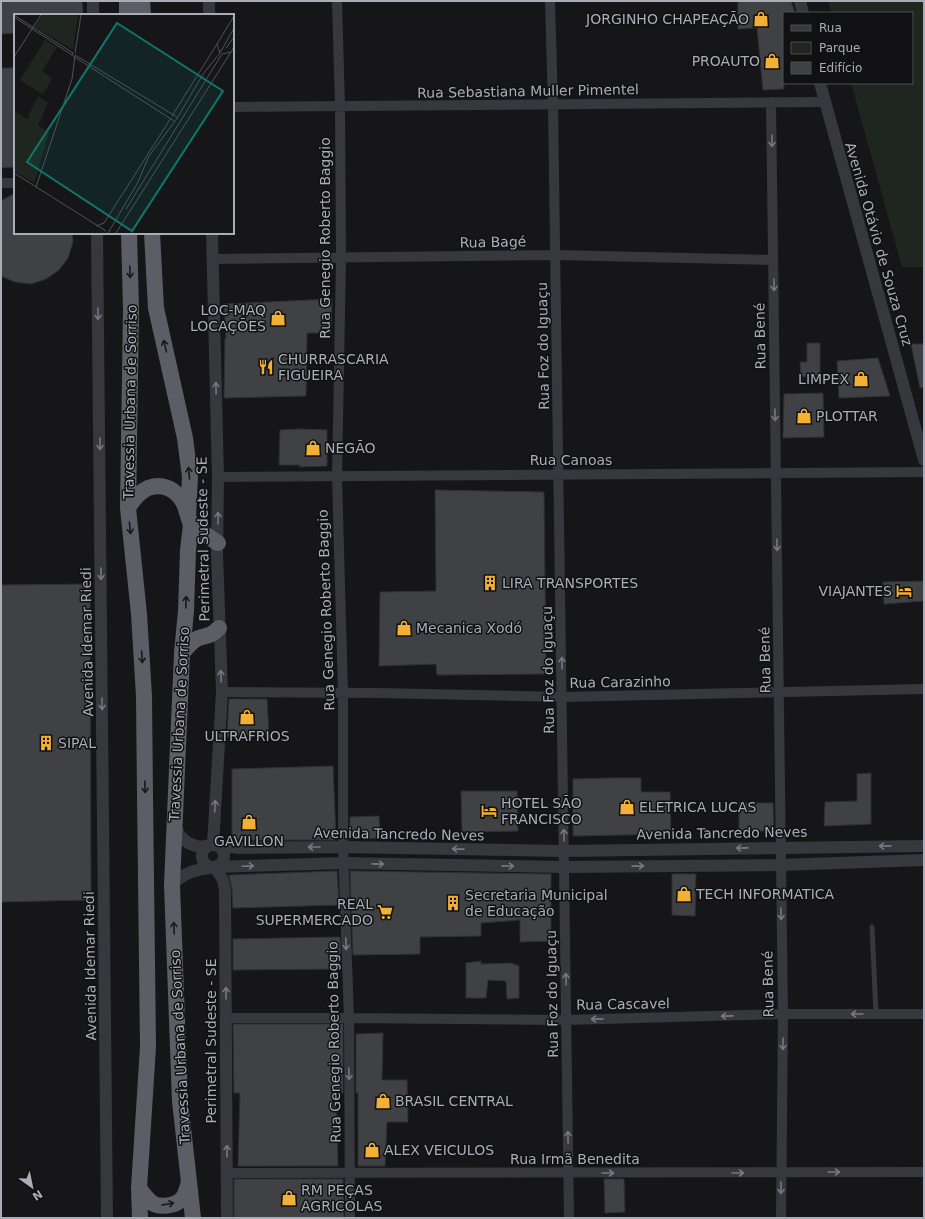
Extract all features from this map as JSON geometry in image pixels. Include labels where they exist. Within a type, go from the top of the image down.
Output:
[{"type":"highway","points":[[127,1],[127,14]]},
{"type":"highway","points":[[142,1],[143,14]]},
{"type":"highway","name":"Travessia Urbana de Sorriso","points":[[129,234],[131,317],[128,508],[139,614],[144,696],[148,1048],[139,1188],[140,1218]]},
{"type":"highway","name":"Travessia Urbana de Sorriso","points":[[152,234],[156,308],[185,438],[190,477],[190,520],[186,611],[182,653],[172,885],[180,1101],[193,1218]]},
{"type":"highway","points":[[128,508],[136,497],[148,488],[162,487],[175,492],[185,502],[190,520],[218,543]]},
{"type":"highway","points":[[182,653],[192,642],[198,638],[213,634],[219,628]]},
{"type":"highway","points":[[139,1188],[146,1198],[153,1204],[161,1206],[172,1205],[181,1200],[187,1191],[189,1180]]},
{"type":"street","points":[[93,1],[93,14]]},
{"type":"street","points":[[209,1],[209,14]]},
{"type":"street","name":"Rua Genegio Roberto Baggio","points":[[337,1],[340,107],[340,258],[337,477],[343,694],[343,863],[348,1018],[350,1218]]},
{"type":"street","name":"Rua Foz do Iguaçu","points":[[550,1],[559,474],[569,1218]]},
{"type":"street","points":[[800,1],[803,12]]},
{"type":"street","name":"Avenida Otávio de Souza Cruz","points":[[820,84],[924,460]]},
{"type":"street","name":"Rua Bené","points":[[771,102],[783,1014],[781,1218]]},
{"type":"street","name":"Rua Sebastiana Muller Pimentel","points":[[234,107],[824,102]]},
{"type":"street","points":[[1,183],[14,183]]},
{"type":"street","name":"Avenida Idemar Riedi","points":[[97,234],[107,1218]]},
{"type":"street","name":"Perimetral Sudeste - SE","points":[[212,234],[218,477],[217,554],[222,692],[213,845]]},
{"type":"street","name":"Rua Bagé","points":[[213,259],[555,255],[773,260]]},
{"type":"street","name":"Rua Canoas","points":[[218,477],[924,472]]},
{"type":"street","name":"Rua Carazinho","points":[[222,692],[343,694],[378,693],[562,697],[924,689]]},
{"type":"street","name":"Avenida Tancredo Neves","points":[[174,822],[180,836],[188,843],[199,847],[213,845],[239,848],[343,847],[564,851],[924,846]]},
{"type":"street","points":[[172,885],[180,876],[195,870],[215,867],[221,864],[224,857],[223,850],[220,847],[213,845],[206,847],[202,853],[204,864],[211,868],[343,863],[565,867],[780,865],[924,860]]},
{"type":"street","name":"Perimetral Sudeste - SE","points":[[215,867],[223,880],[225,890],[227,1218]]},
{"type":"street","name":"Rua Cascavel","points":[[226,1018],[566,1020],[783,1014],[924,1014]]},
{"type":"street","name":"Rua Irmã Benedita","points":[[227,1173],[924,1172]]},
{"type":"lane","points":[[872,927],[876,1014]]},
{"type":"green space","points":[[828,1],[924,1],[924,267],[902,267],[851,84],[913,84],[913,12],[831,12]]},
{"type":"building","points":[[1,1],[82,1],[83,14],[14,14],[14,33],[1,34]]},
{"type":"building","points":[[738,1],[791,1],[795,12],[783,12],[784,89],[763,90],[757,28],[738,29]]},
{"type":"building","points":[[1,68],[14,68],[14,167],[1,168]]},
{"type":"building","points":[[14,194],[14,234],[72,234],[73,242],[68,258],[59,270],[46,279],[31,284],[15,282],[1,276],[1,201]]},
{"type":"building","points":[[332,299],[331,333],[307,333],[306,396],[224,398],[226,338],[224,304]]},
{"type":"building","points":[[807,343],[820,343],[820,376],[801,377],[800,362],[807,362]]},
{"type":"building","points":[[911,344],[924,344],[924,387],[920,388]]},
{"type":"building","name":"LIMPEX","points":[[878,358],[890,396],[839,398],[837,361]]},
{"type":"building","name":"PLOTTAR","points":[[823,393],[824,437],[783,438],[784,394]]},
{"type":"building","points":[[280,430],[327,430],[327,466],[299,467],[300,465],[279,465]]},
{"type":"building","name":"LIRA TRANSPORTES","points":[[435,490],[544,492],[546,674],[437,675],[436,664],[379,666],[380,592],[436,591]]},
{"type":"building","name":"VIAJANTES","points":[[924,581],[924,601],[884,604],[883,582]]},
{"type":"building","name":"SIPAL","points":[[90,584],[91,900],[1,902],[1,585]]},
{"type":"building","name":"ULTRAFRIOS","points":[[229,699],[267,699],[269,735],[227,737]]},
{"type":"building","points":[[333,766],[336,840],[232,840],[232,769]]},
{"type":"building","points":[[871,773],[871,824],[824,826],[825,802],[857,801],[857,774]]},
{"type":"building","points":[[641,778],[641,792],[670,792],[671,834],[573,836],[573,779]]},
{"type":"building","name":"HOTEL SÃO FRANCISCO","points":[[461,791],[517,791],[518,831],[462,832]]},
{"type":"building","points":[[739,803],[773,803],[774,831],[739,831]]},
{"type":"building","points":[[379,816],[380,838],[350,839],[350,817]]},
{"type":"building","points":[[337,871],[339,905],[233,908],[232,889],[229,875]]},
{"type":"building","points":[[350,871],[551,874],[551,941],[520,942],[520,920],[481,923],[481,936],[420,937],[420,954],[353,955]]},
{"type":"building","name":"TECH INFORMATICA","points":[[672,874],[696,874],[695,916],[672,915]]},
{"type":"building","points":[[340,937],[341,969],[233,970],[233,939]]},
{"type":"building","points":[[481,961],[481,964],[511,963],[519,966],[519,998],[507,999],[506,981],[488,980],[486,998],[466,998],[466,963]]},
{"type":"building","points":[[233,1024],[343,1024],[343,1093],[336,1093],[338,1166],[238,1166],[240,1093],[234,1093]]},
{"type":"building","points":[[383,1033],[382,1080],[407,1080],[408,1122],[387,1122],[385,1166],[358,1166],[356,1034]]},
{"type":"building","name":"RM PEÇAS AGRICOLAS","points":[[234,1179],[343,1179],[344,1218],[234,1218]]},
{"type":"building","points":[[604,1179],[624,1179],[625,1212],[605,1213]]},
{"type":"place","name":"JORGINHO CHAPEAÇÃO","points":[[761,19]]},
{"type":"place","name":"PROAUTO","points":[[772,61]]},
{"type":"place","name":"LOC-MAQ LOCAÇÕES","points":[[278,318]]},
{"type":"place","name":"CHURRASCARIA FIGUEIRA","points":[[266,367]]},
{"type":"place","name":"LIMPEX","points":[[861,379]]},
{"type":"place","name":"PLOTTAR","points":[[804,416]]},
{"type":"place","name":"NEGÃO","points":[[313,448]]},
{"type":"place","name":"LIRA TRANSPORTES","points":[[490,583]]},
{"type":"place","name":"VIAJANTES","points":[[904,591]]},
{"type":"place","name":"Mecanica Xodó","points":[[404,628]]},
{"type":"place","name":"ULTRAFRIOS","points":[[247,717]]},
{"type":"place","name":"SIPAL","points":[[46,743]]},
{"type":"place","name":"ELETRICA LUCAS","points":[[627,807]]},
{"type":"place","name":"HOTEL SÃO FRANCISCO","points":[[489,811]]},
{"type":"place","name":"GAVILLON","points":[[249,822]]},
{"type":"place","name":"TECH INFORMATICA","points":[[684,894]]},
{"type":"place","name":"Secretaria Municipal de Educação","points":[[453,903]]},
{"type":"place","name":"REAL SUPERMERCADO","points":[[385,912]]},
{"type":"place","name":"BRASIL CENTRAL","points":[[383,1101]]},
{"type":"place","name":"ALEX VEICULOS","points":[[372,1150]]},
{"type":"place","name":"RM PEÇAS AGRICOLAS","points":[[289,1198]]}]
